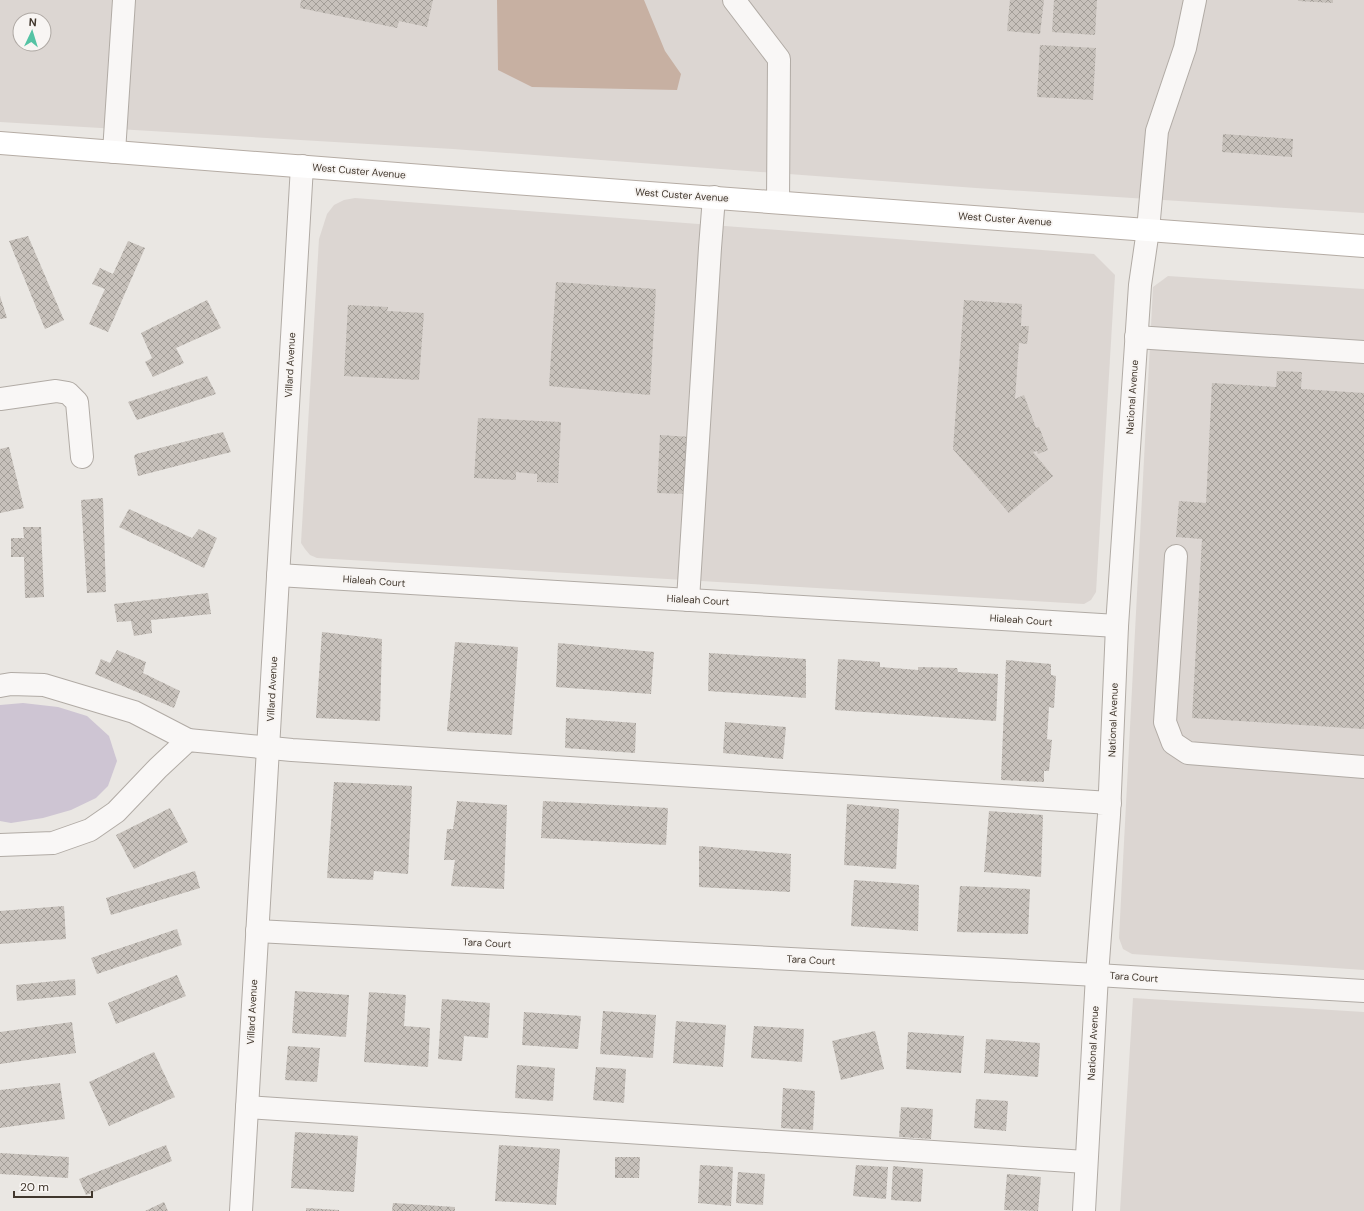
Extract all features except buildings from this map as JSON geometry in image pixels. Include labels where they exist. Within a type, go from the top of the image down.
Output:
[{"type":"main road","name":"West Custer Avenue","points":[[0,143],[1364,246]]},
{"type":"street","points":[[114,152],[124,0]]},
{"type":"street","points":[[734,0],[779,60],[778,202]]},
{"type":"street","name":"National Avenue","points":[[1084,1211],[1097,975],[1110,803],[1117,626],[1140,285],[1148,230],[1157,130],[1185,48],[1195,0]]},
{"type":"street","name":"Villard Avenue","points":[[241,1211],[302,166]]},
{"type":"street","points":[[688,600],[714,198]]},
{"type":"street","points":[[1136,337],[1364,352]]},
{"type":"street","points":[[0,400],[56,391],[68,393],[77,402],[82,457]]},
{"type":"street","points":[[1176,556],[1165,722],[1173,743],[1188,753],[1364,767]]},
{"type":"street","name":"Hialeah Court","points":[[278,575],[1117,626]]},
{"type":"street","points":[[0,686],[11,684],[44,685],[134,712],[188,740],[268,748],[1110,803]]},
{"type":"street","points":[[0,845],[53,843],[90,830],[116,812],[158,768],[188,740]]},
{"type":"street","name":"Tara Court","points":[[257,931],[1097,975],[1364,991]]},
{"type":"street","points":[[247,1107],[1086,1162]]},
{"type":"shaded area","points":[[0,0],[1364,0],[1364,213],[976,188],[453,149],[0,122]]},
{"type":"shaded area","points":[[497,0],[644,0],[665,51],[681,74],[677,90],[532,87],[498,70]]},
{"type":"shaded area","points":[[355,198],[1094,254],[1115,275],[1096,592],[1091,600],[1084,604],[317,558],[310,555],[301,543],[319,239],[327,214],[334,205],[344,200]]},
{"type":"shaded area","points":[[1168,276],[1364,289],[1364,970],[1132,954],[1123,949],[1119,938],[1153,287]]},
{"type":"shaded area","points":[[23,703],[58,707],[87,716],[109,736],[117,761],[108,786],[96,798],[71,810],[43,818],[11,823],[0,821],[0,705]]},
{"type":"shaded area","points":[[1133,998],[1364,1012],[1364,1211],[1120,1211]]}]
